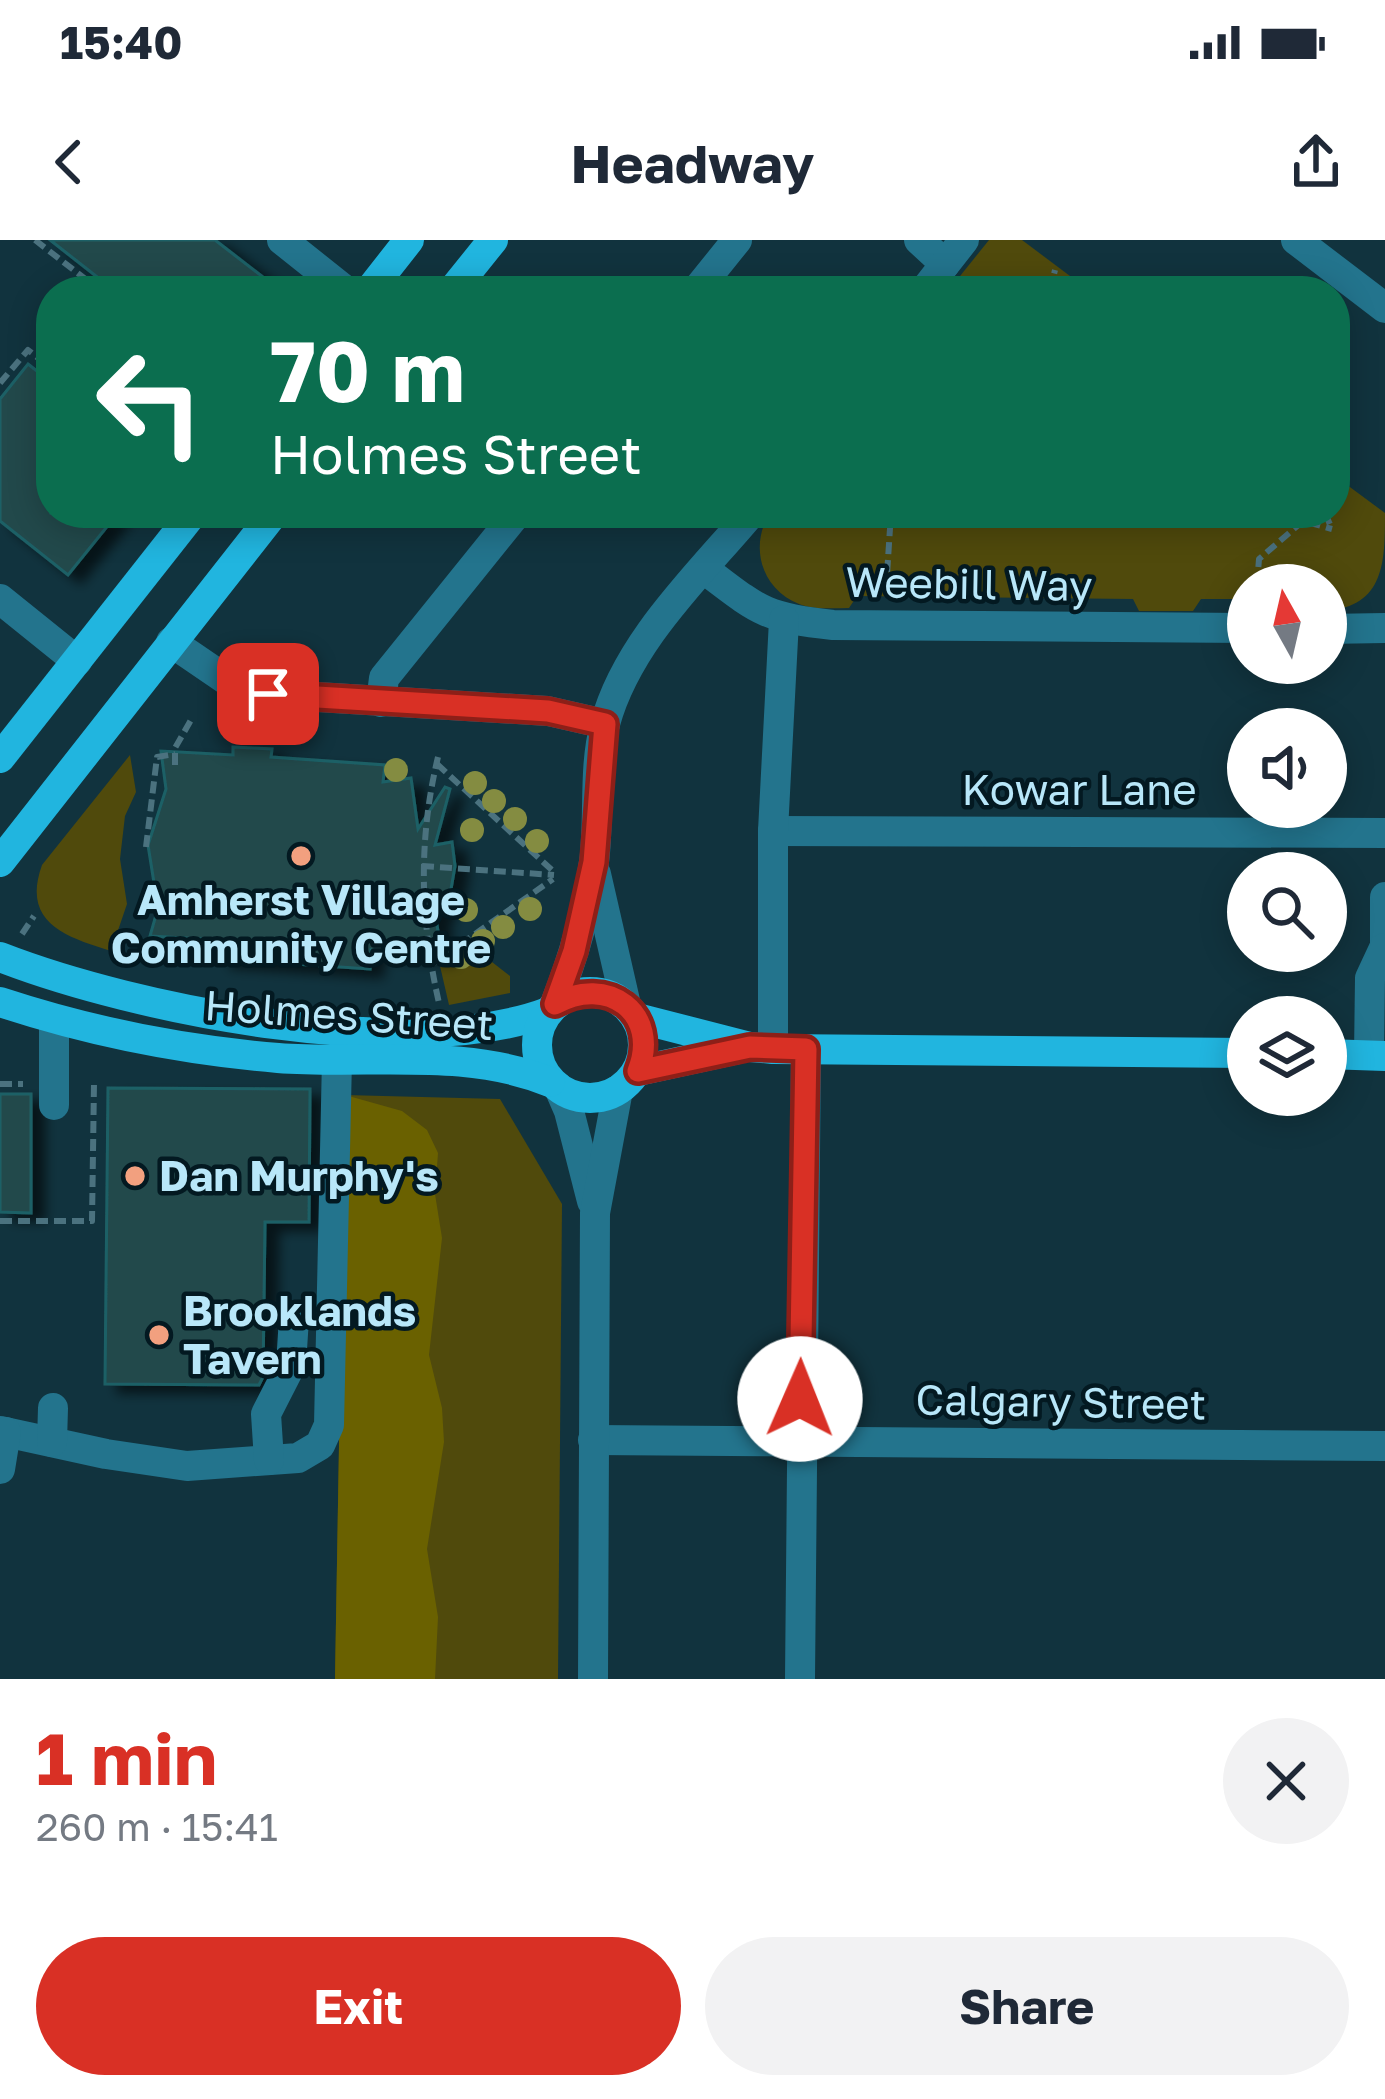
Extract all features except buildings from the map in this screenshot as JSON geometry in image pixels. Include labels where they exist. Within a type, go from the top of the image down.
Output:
[{"type":"main road","points":[[381,276],[409,240]]},
{"type":"main road","points":[[464,276],[494,240]]},
{"type":"main road","points":[[0,758],[182,528]]},
{"type":"main road","points":[[0,862],[262,528]]},
{"type":"main road","name":"Holmes Street","points":[[0,956],[141,1000],[337,1029],[469,1032],[552,1008]]},
{"type":"main road","name":"Holmes Street","points":[[555,1085],[541,1068],[536,1049],[542,1019],[571,995],[591,992],[608,995],[631,1012],[761,1048],[1227,1053]]},
{"type":"main road","name":"Holmes Street","points":[[0,1003],[54,1020],[200,1049],[283,1058],[471,1063],[518,1069],[592,1099],[628,1081],[761,1048]]},
{"type":"main road","points":[[628,1081],[644,1040],[631,1012]]},
{"type":"main road","points":[[1347,1054],[1377,1055]]},
{"type":"street","points":[[282,240],[327,276]]},
{"type":"street","points":[[708,276],[737,240]]},
{"type":"street","points":[[920,240],[955,252],[936,276]]},
{"type":"street","points":[[1296,240],[1343,276]]},
{"type":"street","points":[[1350,281],[1385,308]]},
{"type":"street","points":[[381,701],[384,678],[505,528]]},
{"type":"street","points":[[552,1008],[574,951],[594,862],[605,724],[619,686],[635,657],[738,528]]},
{"type":"street","name":"Weebill Way","points":[[704,569],[765,614],[784,620],[833,625],[1227,628]]},
{"type":"street","points":[[0,599],[77,661]]},
{"type":"street","points":[[761,1048],[784,620]]},
{"type":"street","points":[[1347,629],[1385,628]]},
{"type":"street","points":[[171,642],[234,685],[268,694],[557,712],[605,724]]},
{"type":"street","name":"Kowar Lane","points":[[773,831],[1385,833]]},
{"type":"street","points":[[594,862],[631,1012]]},
{"type":"street","points":[[1377,1055],[1370,978],[1384,950],[1385,897]]},
{"type":"street","points":[[43,1095],[54,1020]]},
{"type":"street","points":[[800,1679],[806,1049]]},
{"type":"street","points":[[0,1468],[3,1431],[105,1460],[186,1473],[298,1458],[320,1445],[329,1425],[337,1059]]},
{"type":"street","points":[[593,1679],[595,1213],[628,1081]]},
{"type":"street","points":[[555,1085],[569,1112],[595,1213]]},
{"type":"street","points":[[269,1460],[266,1414],[291,1365],[293,1318]]},
{"type":"street","points":[[52,1408],[52,1442]]},
{"type":"street","name":"Calgary Street","points":[[593,1440],[1385,1446]]},
{"type":"path","points":[[35,240],[82,276]]},
{"type":"path","points":[[1054,276],[1055,270]]},
{"type":"path","points":[[0,383],[28,350],[36,356]]},
{"type":"path","points":[[886,590],[890,528]]},
{"type":"path","points":[[1259,564],[1266,550],[1294,528]]},
{"type":"path","points":[[175,765],[175,748],[191,720]]},
{"type":"path","points":[[146,848],[158,758],[175,754]]},
{"type":"path","points":[[441,1013],[424,919],[422,866],[427,804],[437,760],[554,875]]},
{"type":"path","points":[[422,866],[554,875]]},
{"type":"path","points":[[430,964],[554,875]]},
{"type":"path","points":[[0,1221],[92,1221],[94,1083]]},
{"type":"path","points":[[0,1084],[43,1095]]},
{"type":"shaded area","points":[[989,240],[1022,240],[1070,276],[960,276]]},
{"type":"shaded area","points":[[1350,487],[1385,513],[1378,578],[1371,591],[1347,606],[1347,564],[1227,564],[1227,599],[1201,599],[1193,611],[1139,611],[1133,599],[857,596],[849,608],[817,608],[799,604],[775,588],[760,552],[763,528],[1350,528]]},
{"type":"shaded area","points":[[130,755],[136,792],[125,816],[120,859],[127,904],[111,951],[78,940],[52,924],[38,901],[37,885],[42,865]]},
{"type":"shaded area","points":[[470,945],[510,976],[510,993],[449,1005],[440,966]]},
{"type":"shaded area","points":[[345,1095],[500,1099],[562,1204],[558,1679],[335,1679]]},
{"type":"shaded area","points":[[345,1095],[402,1111],[427,1130],[438,1153],[435,1194],[442,1238],[429,1355],[442,1408],[444,1442],[427,1549],[438,1617],[435,1679],[335,1679]]},
{"type":"place","name":"Amherst Village Community Centre","points":[[301,856]]},
{"type":"place","name":"Dan Murphy's","points":[[135,1176]]},
{"type":"place","name":"Brooklands Tavern","points":[[159,1335]]},
{"type":"route","points":[[268,694],[548,711],[605,724],[594,862],[574,951],[555,1004],[591,992],[626,1005],[637,1018],[644,1040],[638,1071],[750,1047],[806,1049],[800,1399]]}]
